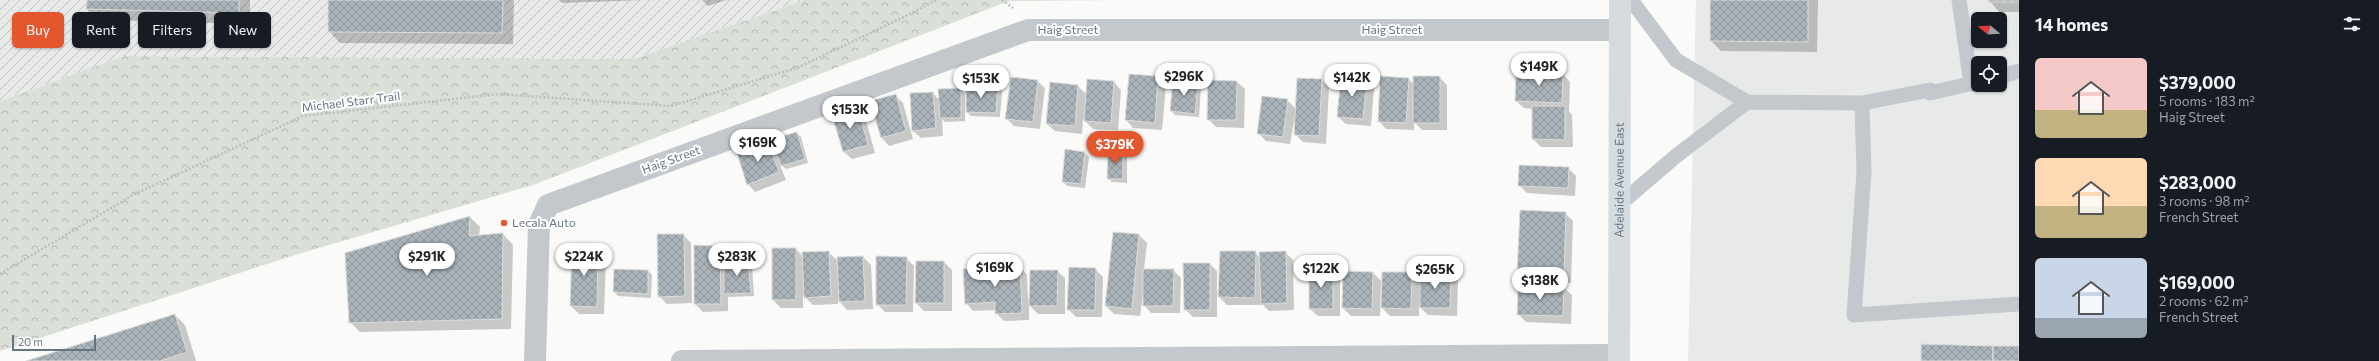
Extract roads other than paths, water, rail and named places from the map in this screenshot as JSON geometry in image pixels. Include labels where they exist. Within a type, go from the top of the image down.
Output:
[{"type":"main road","name":"Adelaide Avenue East","points":[[1619,358],[1620,0]]},
{"type":"street","name":"Haig Street","points":[[535,361],[539,225],[548,205],[1028,30],[1619,30]]},
{"type":"street","points":[[682,361],[1619,358]]},
{"type":"lane","points":[[1631,0],[1676,60],[1747,102],[1862,103],[1930,90],[1930,93],[1971,84]]},
{"type":"lane","points":[[1959,0],[1971,66]]},
{"type":"lane","points":[[2007,75],[2019,71]]},
{"type":"lane","points":[[1620,204],[1676,156],[1747,102]]},
{"type":"lane","points":[[1862,103],[1864,172],[1854,316],[2019,304]]},
{"type":"place","name":"Lecala Auto","points":[[504,223]]}]
